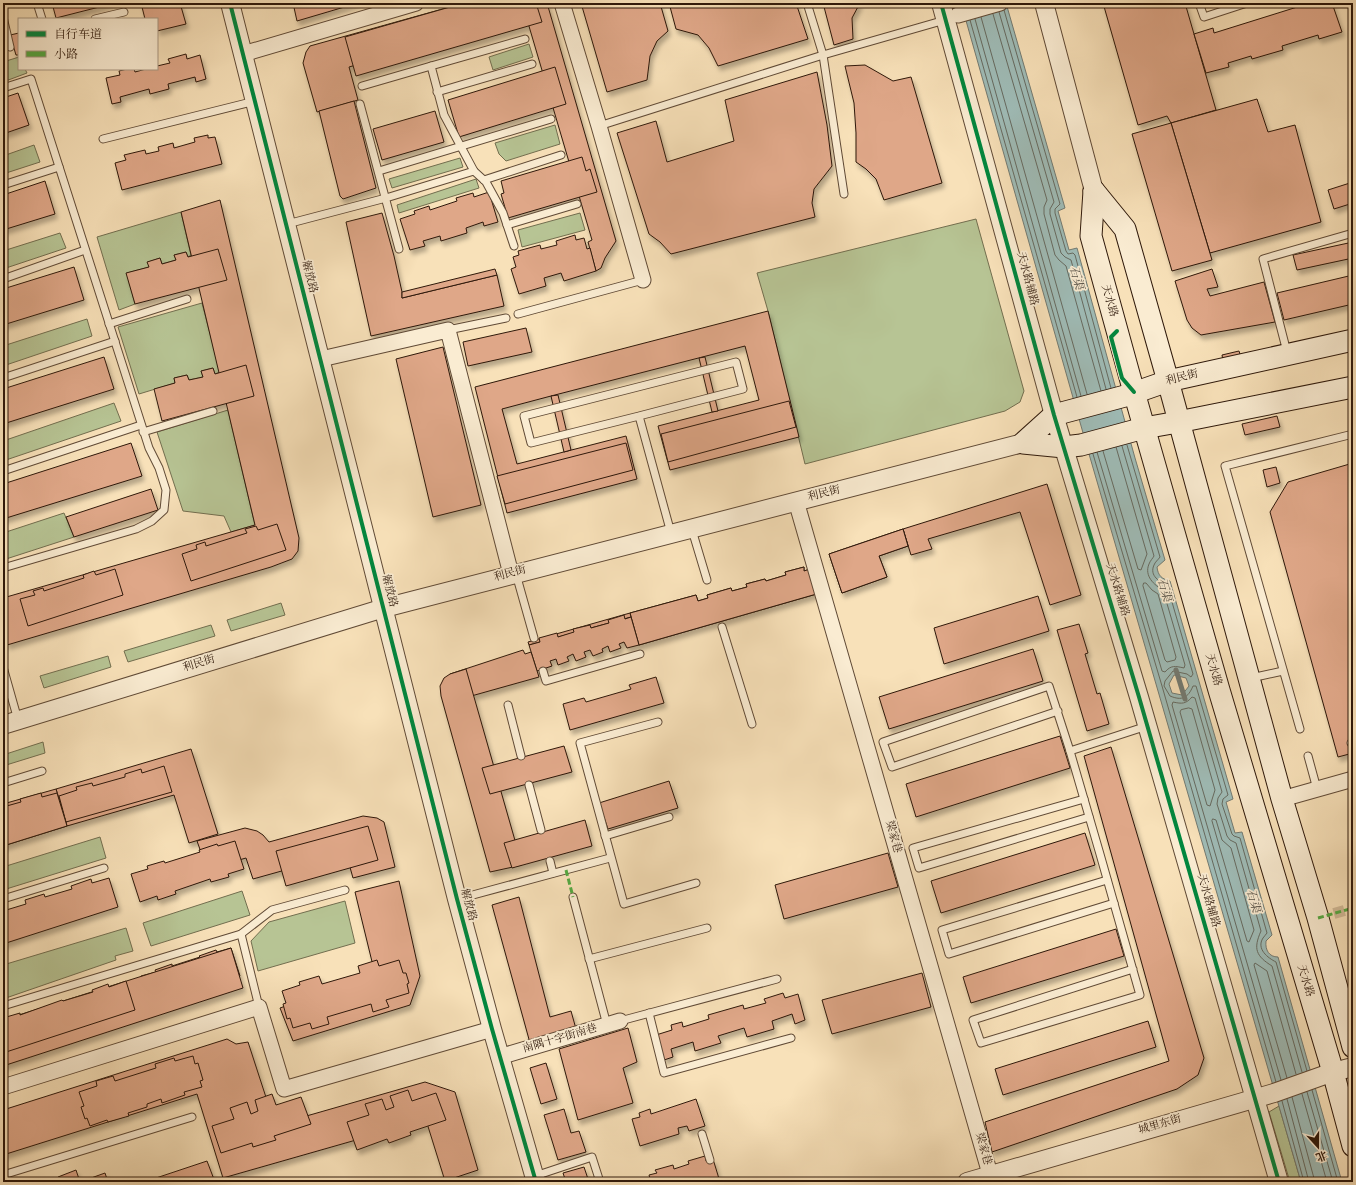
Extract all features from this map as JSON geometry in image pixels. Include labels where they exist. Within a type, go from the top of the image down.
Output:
[{"type":"main road","name":"天水路","points":[[1094,191],[1124,229],[1168,381],[1282,799],[1318,918],[1353,1047]]},
{"type":"main road","name":"天水路","points":[[1094,191],[1091,236],[1138,429],[1219,690],[1325,1075],[1353,1146]]},
{"type":"main road","name":"利民街","points":[[1023,443],[1062,412],[1130,394],[1168,381],[1353,340]]},
{"type":"main road","name":"利民街","points":[[1023,443],[1073,446],[1138,429],[1353,387]]},
{"type":"street","name":"解放路","points":[[230,3],[458,900],[499,1057],[535,1179]]},
{"type":"street","points":[[243,54],[416,3]]},
{"type":"street","points":[[562,3],[643,280]]},
{"type":"street","points":[[948,13],[1000,3]]},
{"type":"street","name":"天水路","points":[[1044,3],[1094,191]]},
{"type":"street","name":"天水路辅路","points":[[948,13],[1073,446],[1147,726],[1279,1182]]},
{"type":"street","points":[[321,359],[448,330],[513,574]]},
{"type":"street","name":"利民街","points":[[11,723],[384,608],[1023,443]]},
{"type":"street","name":"梁家巷","points":[[796,501],[977,1179]]},
{"type":"street","points":[[1282,799],[1353,779]]},
{"type":"street","points":[[3,1087],[259,1007],[284,1089],[492,1029]]},
{"type":"street","name":"南隅十字街南巷","points":[[499,1057],[614,1023]]},
{"type":"street","name":"城里东街","points":[[977,1179],[1274,1093],[1353,1067]]},
{"type":"lane","points":[[37,3],[42,18]]},
{"type":"lane","points":[[807,3],[823,55],[844,194]]},
{"type":"lane","points":[[1199,3],[1204,17],[1247,3]]},
{"type":"lane","points":[[99,18],[124,12]]},
{"type":"lane","points":[[599,126],[823,55],[948,13]]},
{"type":"lane","points":[[3,16],[10,47]]},
{"type":"lane","points":[[362,86],[525,39]]},
{"type":"lane","points":[[437,92],[532,64]]},
{"type":"lane","points":[[431,66],[444,115],[474,171],[484,180],[502,213],[514,246]]},
{"type":"lane","points":[[3,88],[31,78],[142,428],[166,490],[164,510],[152,521],[136,529],[3,568]]},
{"type":"lane","points":[[103,138],[255,101]]},
{"type":"lane","points":[[360,104],[399,249]]},
{"type":"lane","points":[[378,171],[551,119]]},
{"type":"lane","points":[[484,180],[561,155]]},
{"type":"lane","points":[[3,185],[59,167]]},
{"type":"lane","points":[[287,224],[386,198],[474,171]]},
{"type":"lane","points":[[507,225],[577,204]]},
{"type":"lane","points":[[1288,354],[1263,259],[1353,233]]},
{"type":"lane","points":[[3,279],[86,250]]},
{"type":"lane","points":[[518,314],[643,280]]},
{"type":"lane","points":[[109,324],[187,299]]},
{"type":"lane","points":[[448,330],[506,318]]},
{"type":"lane","points":[[3,378],[115,341]]},
{"type":"lane","points":[[736,362],[743,389],[639,416],[531,443],[524,416],[736,362]]},
{"type":"lane","points":[[3,471],[142,428],[213,411]]},
{"type":"lane","points":[[639,416],[671,534]]},
{"type":"lane","points":[[1300,729],[1225,466],[1353,434]]},
{"type":"lane","points":[[691,528],[707,580]]},
{"type":"lane","points":[[513,574],[534,638]]},
{"type":"lane","points":[[722,628],[752,724]]},
{"type":"lane","points":[[543,671],[546,681],[640,654]]},
{"type":"lane","points":[[3,667],[11,723]]},
{"type":"lane","points":[[1249,679],[1284,671]]},
{"type":"lane","points":[[1058,711],[892,767],[884,742],[1049,686],[1058,711],[1090,817],[1140,995],[981,1043],[973,1020],[1132,969]]},
{"type":"lane","points":[[508,705],[522,756]]},
{"type":"lane","points":[[658,722],[580,743],[610,858],[624,904],[696,883]]},
{"type":"lane","points":[[1070,751],[1147,726]]},
{"type":"lane","points":[[1308,756],[1317,789]]},
{"type":"lane","points":[[3,783],[42,771]]},
{"type":"lane","points":[[529,785],[542,830]]},
{"type":"lane","points":[[1084,799],[913,848],[919,868],[1090,817]]},
{"type":"lane","points":[[605,836],[669,817]]},
{"type":"lane","points":[[458,900],[610,858]]},
{"type":"lane","points":[[550,861],[553,873]]},
{"type":"lane","points":[[3,899],[104,868]]},
{"type":"lane","points":[[1107,880],[942,930],[949,954],[1114,903]]},
{"type":"lane","points":[[3,1006],[242,934],[272,910],[345,890]]},
{"type":"lane","points":[[572,897],[589,959],[614,1023],[777,979]]},
{"type":"lane","points":[[589,959],[707,928]]},
{"type":"lane","points":[[242,934],[259,1007]]},
{"type":"lane","points":[[649,1013],[664,1073],[791,1038]]},
{"type":"lane","points":[[3,1175],[192,1117]]},
{"type":"lane","points":[[702,1134],[710,1160]]},
{"type":"lane","points":[[535,1179],[592,1157],[600,1182]]},
{"type":"green space","points":[[529,44],[533,57],[493,70],[489,57]]},
{"type":"green space","points":[[18,57],[18,70],[26,70],[27,73],[3,82],[3,62]]},
{"type":"green space","points":[[555,125],[560,144],[506,161],[499,154],[495,143]]},
{"type":"green space","points":[[34,145],[40,162],[3,174],[3,156]]},
{"type":"green space","points":[[460,158],[463,167],[392,188],[389,179]]},
{"type":"green space","points":[[476,179],[479,188],[399,213],[397,205]]},
{"type":"green space","points":[[181,212],[191,255],[188,257],[186,252],[174,255],[176,260],[162,264],[160,258],[148,262],[149,267],[127,273],[135,304],[119,310],[97,237]]},
{"type":"green space","points":[[580,213],[585,230],[522,247],[518,230]]},
{"type":"green space","points":[[976,219],[1024,391],[1020,402],[1005,411],[805,464],[768,311],[757,273]]},
{"type":"green space","points":[[60,233],[66,248],[3,269],[3,251]]},
{"type":"green space","points":[[202,303],[220,372],[215,374],[213,368],[201,371],[203,377],[189,380],[187,375],[174,378],[175,383],[139,394],[118,327]]},
{"type":"green space","points":[[87,319],[92,336],[3,366],[3,346]]},
{"type":"green space","points":[[114,403],[121,421],[3,461],[3,441]]},
{"type":"green space","points":[[228,410],[255,525],[231,532],[224,516],[183,511],[157,432]]},
{"type":"green space","points":[[64,513],[74,537],[3,560],[3,533]]},
{"type":"green space","points":[[281,603],[285,615],[231,631],[227,620]]},
{"type":"green space","points":[[211,625],[215,636],[128,662],[124,651]]},
{"type":"green space","points":[[108,656],[111,667],[44,688],[40,676]]},
{"type":"green space","points":[[43,742],[45,753],[3,766],[3,755]]},
{"type":"green space","points":[[100,837],[106,858],[3,890],[3,867]]},
{"type":"green space","points":[[242,891],[250,915],[151,946],[143,923]]},
{"type":"green space","points":[[345,901],[355,943],[258,971],[251,941],[269,922]]},
{"type":"green space","points":[[126,928],[133,951],[115,956],[116,960],[3,999],[3,965]]},
{"type":"green space","points":[[1279,1106],[1301,1182],[1290,1182],[1269,1112]]},
{"type":"water","points":[[961,3],[1006,3],[1065,208],[1058,211],[1069,250],[1077,248],[1165,560],[1157,567],[1158,573],[1161,577],[1170,581],[1233,799],[1226,802],[1235,833],[1242,832],[1272,935],[1266,941],[1266,947],[1272,956],[1278,957],[1342,1182],[1301,1182],[1089,454]],"holes":[[[1174,675],[1186,678],[1189,686],[1182,695],[1172,693],[1169,684]]]},
{"type":"building","points":[[52,3],[115,3],[56,18]]},
{"type":"building","points":[[141,3],[180,3],[186,24],[158,31],[158,18],[145,18]]},
{"type":"building","points":[[293,3],[358,3],[297,21]]},
{"type":"building","points":[[464,3],[547,3],[616,241],[605,258],[601,268],[596,271],[588,242],[592,240],[526,16],[349,67],[358,100],[317,112],[303,63],[306,52],[310,46]]},
{"type":"building","points":[[464,3],[536,3],[542,22],[356,76],[345,37]]},
{"type":"building","points":[[581,3],[660,3],[668,31],[657,41],[650,56],[647,80],[607,92]]},
{"type":"building","points":[[669,3],[796,3],[808,39],[718,66],[709,48],[698,35],[676,29]]},
{"type":"building","points":[[823,3],[860,3],[852,18],[853,39],[834,45]]},
{"type":"building","points":[[1103,3],[1185,3],[1216,110],[1171,123],[1167,116],[1138,125]]},
{"type":"building","points":[[1310,3],[1332,3],[1342,32],[1319,39],[1318,35],[1282,46],[1283,50],[1252,59],[1251,56],[1228,63],[1229,67],[1206,73],[1194,34],[1213,28],[1214,33]]},
{"type":"building","points":[[18,33],[18,55],[16,55],[10,35]]},
{"type":"building","points":[[186,54],[187,59],[200,55],[206,79],[196,82],[195,77],[168,84],[169,89],[150,94],[149,89],[120,97],[121,102],[112,104],[106,78],[120,75],[119,71],[123,70],[134,70],[135,72],[142,70],[158,70],[158,66],[170,63],[168,59]]},
{"type":"building","points":[[865,65],[893,81],[911,77],[942,183],[884,200],[876,179],[856,162],[854,103],[845,66]]},
{"type":"building","points":[[555,67],[566,104],[459,137],[448,100]]},
{"type":"building","points":[[817,72],[827,125],[832,166],[814,189],[812,203],[815,217],[671,254],[660,242],[649,234],[617,133],[656,121],[667,162],[734,141],[725,100]]},
{"type":"building","points":[[18,93],[29,125],[3,134],[3,98]]},
{"type":"building","points":[[1257,99],[1268,132],[1295,125],[1321,222],[1210,253],[1171,123]]},
{"type":"building","points":[[354,101],[376,188],[343,199],[340,196],[319,111]]},
{"type":"building","points":[[435,111],[444,142],[382,160],[373,129]]},
{"type":"building","points":[[1171,123],[1212,260],[1172,271],[1132,134]]},
{"type":"building","points":[[208,135],[208,138],[215,137],[222,164],[122,190],[115,163],[126,160],[124,155],[145,150],[146,154],[159,151],[158,147],[173,143],[174,148],[195,142],[194,138]]},
{"type":"building","points":[[582,157],[586,171],[590,169],[597,192],[508,218],[501,194],[504,193],[501,181]]},
{"type":"building","points":[[45,181],[55,214],[3,230],[3,195]]},
{"type":"building","points":[[1353,182],[1353,203],[1334,209],[1328,190]]},
{"type":"building","points":[[489,192],[498,222],[484,226],[483,222],[466,228],[467,233],[441,241],[440,236],[423,241],[425,246],[410,250],[400,219],[415,214],[414,211],[429,206],[430,210],[457,201],[456,198],[473,193],[474,197]]},
{"type":"building","points":[[220,200],[299,538],[298,551],[292,559],[271,567],[7,645],[3,630],[3,598],[255,525],[181,212]]},
{"type":"building","points":[[382,213],[394,256],[402,298],[497,275],[504,306],[371,336],[346,222]]},
{"type":"building","points":[[575,235],[576,240],[584,238],[587,249],[590,248],[596,271],[564,281],[561,273],[544,278],[546,286],[519,294],[511,269],[516,267],[513,257],[519,255],[518,251],[540,245],[541,249],[557,245],[556,241]]},
{"type":"building","points":[[1353,242],[1353,258],[1297,270],[1293,255]]},
{"type":"building","points":[[218,249],[227,280],[135,304],[126,273],[149,267],[147,262],[160,258],[162,264],[176,260],[174,255],[186,252],[188,257]]},
{"type":"building","points":[[74,267],[84,300],[3,325],[3,289]]},
{"type":"building","points":[[495,269],[497,275],[402,298],[402,292]]},
{"type":"building","points":[[1212,269],[1218,287],[1207,289],[1210,296],[1264,282],[1275,322],[1201,335],[1192,328],[1187,320],[1175,281]]},
{"type":"building","points":[[1353,275],[1353,304],[1284,320],[1277,293]]},
{"type":"building","points":[[768,311],[799,437],[670,470],[658,426],[759,400],[745,346],[551,396],[502,409],[517,464],[626,436],[637,479],[507,513],[475,387]]},
{"type":"building","points":[[526,328],[532,352],[468,366],[463,342]]},
{"type":"building","points":[[443,347],[481,505],[433,517],[396,359]]},
{"type":"building","points":[[1239,351],[1241,357],[1223,361],[1222,355]]},
{"type":"building","points":[[104,357],[114,389],[3,424],[3,389]]},
{"type":"building","points":[[705,357],[718,411],[712,412],[699,358]]},
{"type":"building","points":[[246,365],[254,396],[162,421],[154,389],[175,383],[174,378],[187,375],[189,380],[203,377],[201,371],[213,368],[215,374]]},
{"type":"building","points":[[558,395],[571,450],[564,452],[551,396]]},
{"type":"building","points":[[789,401],[796,427],[668,462],[661,434]]},
{"type":"building","points":[[1277,416],[1280,427],[1245,435],[1242,424]]},
{"type":"building","points":[[131,443],[142,476],[3,519],[3,484]]},
{"type":"building","points":[[626,443],[633,470],[505,504],[497,476]]},
{"type":"building","points":[[1353,463],[1353,753],[1338,757],[1270,512],[1288,482]]},
{"type":"building","points":[[1276,467],[1280,483],[1267,487],[1263,470]]},
{"type":"building","points":[[1047,484],[1081,595],[1050,605],[1020,512],[928,539],[932,549],[911,555],[903,529]]},
{"type":"building","points":[[151,489],[158,510],[74,537],[66,517]]},
{"type":"building","points":[[277,524],[286,550],[191,581],[182,554],[197,549],[196,545],[205,542],[206,546],[247,533],[245,529],[256,526],[258,530]]},
{"type":"building","points":[[903,529],[908,546],[879,556],[887,577],[842,593],[829,554]]},
{"type":"building","points":[[903,529],[908,546],[879,556],[887,577],[842,593],[829,554]]},
{"type":"building","points":[[804,567],[804,571],[813,568],[820,593],[639,645],[630,613],[696,595],[698,601],[708,598],[707,595],[731,588],[732,591],[747,587],[746,584],[765,579],[766,581],[786,575],[785,572]]},
{"type":"building","points":[[804,567],[804,571],[813,568],[820,593],[639,645],[630,613],[696,595],[698,601],[708,598],[707,595],[731,588],[732,591],[747,587],[746,584],[765,579],[766,581],[786,575],[785,572]]},
{"type":"building","points":[[115,569],[123,595],[28,626],[20,599],[35,595],[33,591],[43,588],[44,591],[84,578],[83,575],[94,571],[96,575]]},
{"type":"building","points":[[1038,596],[1049,631],[944,664],[934,628]]},
{"type":"building","points":[[630,613],[631,617],[529,645],[528,642]]},
{"type":"building","points":[[624,615],[625,619],[631,617],[639,645],[627,648],[624,642],[619,644],[621,648],[610,652],[608,646],[602,649],[603,652],[593,656],[590,650],[584,652],[586,657],[576,661],[573,654],[567,657],[569,661],[558,665],[556,659],[550,661],[552,666],[537,671],[529,645],[540,642],[539,638],[557,633],[558,637],[574,632],[573,629],[590,625],[591,628],[609,623],[608,620]]},
{"type":"building","points":[[1079,624],[1088,653],[1085,654],[1097,694],[1100,693],[1109,724],[1087,731],[1057,630]]},
{"type":"building","points":[[1033,649],[1043,681],[889,729],[879,697]]},
{"type":"building","points":[[523,650],[525,654],[531,652],[539,677],[457,700],[450,674]]},
{"type":"building","points":[[466,669],[522,865],[490,872],[441,696],[440,686],[444,678],[450,674]]},
{"type":"building","points":[[656,677],[664,703],[570,730],[563,704],[584,698],[586,702],[631,689],[629,685]]},
{"type":"building","points":[[1060,736],[1070,768],[916,817],[906,784]]},
{"type":"building","points":[[564,746],[572,772],[490,794],[482,768]]},
{"type":"building","points":[[1111,747],[1204,1058],[1198,1075],[1177,1089],[992,1152],[985,1122],[1169,1061],[1084,756]]},
{"type":"building","points":[[191,749],[218,834],[189,843],[174,795],[67,826],[56,789]]},
{"type":"building","points":[[164,766],[172,792],[66,822],[59,796],[77,790],[76,787],[92,783],[93,786],[125,777],[125,774],[141,769],[142,773]]},
{"type":"building","points":[[669,781],[678,808],[608,829],[599,803]]},
{"type":"building","points":[[56,789],[67,826],[3,846],[3,804]]},
{"type":"building","points":[[41,793],[42,797],[57,793],[67,826],[3,846],[3,807],[21,802],[20,799]]},
{"type":"building","points":[[363,816],[377,818],[384,822],[395,867],[353,878],[346,853],[253,879],[246,858],[207,869],[197,841],[245,828],[257,831],[269,842]]},
{"type":"building","points":[[585,820],[592,846],[512,868],[504,843]]},
{"type":"building","points":[[368,826],[378,860],[286,886],[276,851]]},
{"type":"building","points":[[1085,833],[1095,865],[941,913],[931,881]]},
{"type":"building","points":[[235,841],[244,869],[228,874],[229,877],[211,882],[210,879],[175,891],[176,894],[158,900],[157,896],[140,902],[131,874],[148,869],[147,866],[164,861],[165,863],[200,852],[199,850],[217,844],[218,846]]},
{"type":"building","points":[[888,853],[898,887],[784,919],[775,885]]},
{"type":"building","points":[[109,878],[118,907],[3,944],[3,911],[26,904],[25,900],[44,894],[45,897],[72,889],[71,886],[91,879],[92,883]]},
{"type":"building","points":[[399,881],[420,976],[410,1005],[293,1041],[280,1008],[375,974],[355,892]]},
{"type":"building","points":[[519,897],[550,1017],[571,1011],[576,1029],[530,1043],[492,905]]},
{"type":"building","points":[[1116,929],[1124,956],[971,1003],[963,977]]},
{"type":"building","points":[[231,948],[240,976],[151,1006],[141,976],[156,972],[155,970],[172,964],[172,966],[200,957],[199,956],[216,950],[217,952]]},
{"type":"building","points":[[231,948],[243,988],[3,1066],[3,1020]]},
{"type":"building","points":[[377,960],[379,966],[399,960],[403,973],[406,973],[409,983],[407,984],[409,993],[386,1000],[389,1007],[373,1012],[371,1004],[327,1017],[329,1024],[312,1029],[310,1023],[293,1028],[290,1018],[287,1019],[283,1004],[286,1003],[282,991],[300,985],[299,982],[319,976],[322,984],[360,973],[358,966]]},
{"type":"building","points":[[922,973],[931,1007],[832,1034],[822,1000]]},
{"type":"building","points":[[126,981],[135,1010],[3,1053],[3,1018],[20,1013],[20,1015],[62,1000],[63,1001],[93,992],[92,990],[108,984],[109,987]]},
{"type":"building","points":[[783,993],[785,998],[798,994],[805,1020],[795,1024],[792,1014],[772,1021],[774,1029],[747,1037],[744,1028],[718,1036],[721,1043],[695,1051],[693,1042],[671,1049],[673,1057],[664,1060],[656,1035],[672,1030],[671,1025],[682,1022],[683,1027],[709,1019],[708,1015],[743,1005],[744,1009],[766,1003],[764,999]]},
{"type":"building","points":[[1148,1021],[1156,1047],[1003,1095],[995,1069]]},
{"type":"building","points":[[628,1028],[637,1062],[623,1068],[633,1103],[578,1120],[559,1049]]},
{"type":"building","points":[[227,1039],[236,1044],[248,1042],[275,1125],[425,1082],[455,1092],[478,1170],[445,1181],[426,1120],[223,1178],[197,1094],[3,1155],[3,1110]]},
{"type":"building","points":[[193,1056],[195,1064],[198,1063],[203,1080],[200,1081],[202,1087],[184,1092],[185,1095],[162,1103],[161,1099],[147,1104],[147,1107],[128,1113],[129,1116],[108,1122],[107,1120],[90,1126],[87,1118],[85,1119],[81,1107],[84,1106],[79,1092],[97,1086],[96,1081],[113,1076],[115,1081],[156,1068],[155,1064],[174,1058],[175,1061]]},
{"type":"building","points":[[546,1063],[557,1099],[541,1104],[530,1068]]},
{"type":"building","points":[[408,1090],[412,1101],[436,1093],[446,1120],[410,1132],[411,1135],[389,1143],[387,1139],[357,1150],[347,1122],[369,1115],[365,1104],[382,1099],[386,1110],[394,1107],[390,1096]]},
{"type":"building","points":[[272,1094],[276,1105],[301,1097],[311,1124],[274,1136],[276,1140],[253,1147],[252,1143],[221,1153],[212,1126],[234,1119],[230,1108],[247,1102],[251,1114],[258,1111],[255,1100]]},
{"type":"building","points":[[696,1099],[705,1126],[689,1131],[687,1126],[678,1128],[679,1134],[640,1146],[632,1119],[640,1117],[639,1113],[650,1109],[651,1114]]},
{"type":"building","points":[[564,1109],[571,1133],[579,1131],[586,1152],[558,1160],[544,1115]]},
{"type":"building","points":[[705,1156],[706,1161],[713,1159],[720,1182],[651,1182],[649,1175],[657,1173],[655,1170],[673,1165],[674,1169],[689,1164],[688,1161]]},
{"type":"building","points":[[207,1161],[215,1182],[144,1182]]},
{"type":"building","points":[[584,1167],[589,1182],[566,1182],[563,1173]]},
{"type":"building","points":[[76,1170],[80,1182],[60,1182],[58,1177]]},
{"type":"building","points":[[105,1173],[108,1182],[80,1182]]},
{"type":"waterway","name":"石渠","points":[[1176,670],[1185,699]]},
{"type":"tunnel","points":[[1318,918],[1353,908]]},
{"type":"marked path","points":[[566,870],[573,897]]},
{"type":"marked path","points":[[1318,918],[1353,908]]},
{"type":"cycle path","points":[[230,3],[457,899],[492,1029],[536,1182]]},
{"type":"cycle path","points":[[941,3],[1054,415],[1139,697],[1279,1182]]},
{"type":"cycle path","points":[[1117,331],[1111,337],[1122,378],[1134,392]]}]
